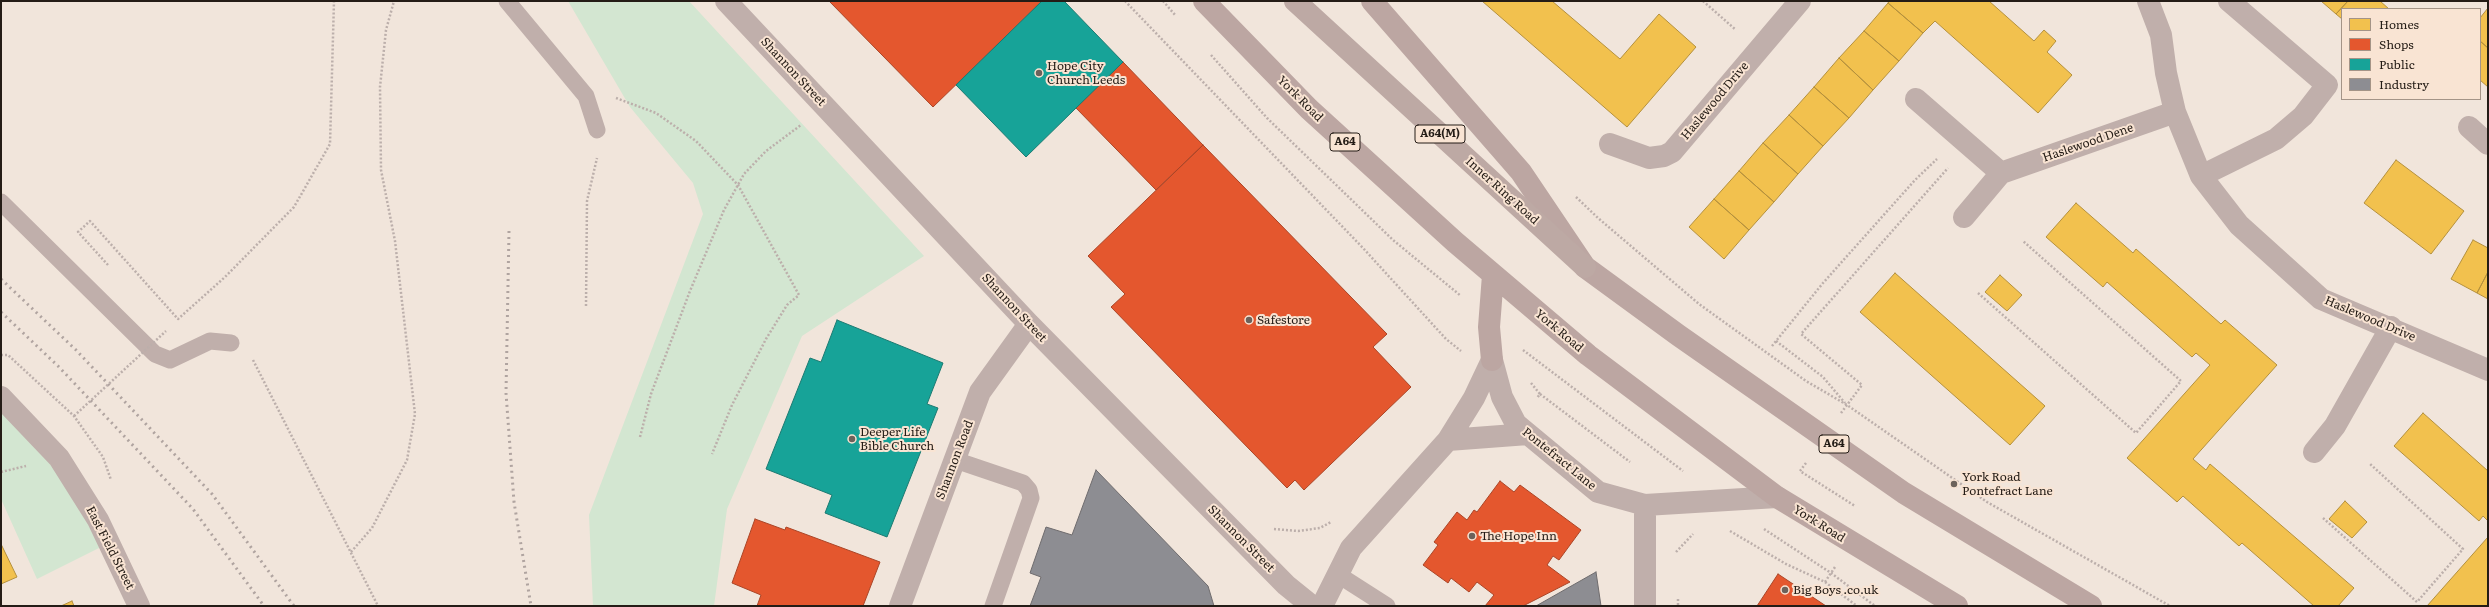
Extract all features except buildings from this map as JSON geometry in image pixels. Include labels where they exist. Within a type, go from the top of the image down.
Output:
[{"type":"highway","name":"York Road","points":[[1204,1],[1308,109],[1493,275],[1588,356],[1777,498],[1957,606]]},
{"type":"highway","name":"Inner Ring Road","points":[[1296,1],[1585,266]]},
{"type":"highway","name":"A64","points":[[1372,1],[1521,172],[1585,266],[1678,335],[1904,493],[2092,606]]},
{"type":"highway","points":[[1492,360],[1489,327],[1493,275]]},
{"type":"street","name":"Shannon Street","points":[[726,1],[1029,324],[1286,585],[1312,606]]},
{"type":"street","name":"Haslewood Drive","points":[[1610,144],[1649,158],[1664,156],[1672,152],[1800,1]]},
{"type":"street","name":"Haslewood Drive","points":[[2148,1],[2161,35],[2166,73],[2175,112],[2201,176],[2239,225],[2320,298],[2391,327],[2488,370]]},
{"type":"street","points":[[2201,176],[2276,139],[2303,116],[2327,85],[2229,1]]},
{"type":"street","points":[[1916,99],[2001,174]]},
{"type":"street","name":"Haslewood Dene","points":[[1964,217],[2001,174],[2175,112]]},
{"type":"street","points":[[2469,127],[2488,144]]},
{"type":"street","name":"Shannon Road","points":[[900,606],[980,392],[1029,324]]},
{"type":"street","points":[[2314,452],[2335,426],[2391,327]]},
{"type":"street","points":[[1322,606],[1351,548],[1448,440],[1474,398],[1492,360]]},
{"type":"street","name":"Pontefract Lane","points":[[1492,360],[1502,398],[1516,424],[1598,492],[1645,504],[1777,498]]},
{"type":"street","name":"East Field Street","points":[[1,397],[54,450],[98,520],[139,606]]},
{"type":"street","points":[[1448,440],[1528,434]]},
{"type":"street","points":[[1645,504],[1645,606]]},
{"type":"lane","points":[[507,1],[586,96],[597,130]]},
{"type":"lane","points":[[1,202],[154,354],[170,360],[210,341],[231,343]]},
{"type":"lane","points":[[955,460],[1023,483],[1029,490],[1031,498],[993,606]]},
{"type":"lane","points":[[1337,574],[1387,606]]},
{"type":"path","points":[[109,267],[78,232],[90,221],[178,319],[225,277],[294,207],[330,144],[334,1]]},
{"type":"path","points":[[351,552],[372,528],[407,460],[415,414],[395,241],[382,170],[380,87],[386,30],[394,1]]},
{"type":"path","points":[[1125,1],[1357,242],[1446,339],[1466,356]]},
{"type":"path","points":[[1703,1],[1742,35]]},
{"type":"path","points":[[586,96],[617,98],[656,113],[696,140],[738,185],[798,295],[787,305],[766,339],[732,405],[712,454]]},
{"type":"path","points":[[640,437],[651,394],[690,290],[724,210],[744,174],[766,151],[824,105]]},
{"type":"path","points":[[586,306],[587,200],[597,163],[597,130]]},
{"type":"path","points":[[1772,346],[1823,283],[1915,180],[1942,153],[1965,143]]},
{"type":"path","points":[[1862,385],[1801,334],[1951,164],[1965,143]]},
{"type":"path","points":[[1571,191],[1598,218],[1699,304],[1806,381],[1847,405],[1987,502],[2170,606]]},
{"type":"path","points":[[1978,293],[2136,433],[2181,381],[2023,241]]},
{"type":"path","points":[[1,356],[8,355],[74,416],[166,331],[161,325]]},
{"type":"path","points":[[1776,341],[1823,377],[1847,405]]},
{"type":"path","points":[[231,343],[252,358],[378,606]]},
{"type":"path","points":[[1540,394],[1630,462]]},
{"type":"path","points":[[2323,518],[2417,602],[2463,549],[2369,463]]},
{"type":"path","points":[[1684,471],[1720,500]]},
{"type":"path","points":[[1270,528],[1298,531],[1320,528],[1333,521]]},
{"type":"path","points":[[1725,528],[1786,564],[1825,582],[1857,606]]},
{"type":"path","points":[[1763,528],[1831,573],[1875,606]]},
{"type":"path","points":[[1676,560],[1676,552],[1698,531]]},
{"type":"path","points":[[1677,591],[1678,606]]},
{"type":"green space","points":[[568,1],[689,1],[924,256],[802,336],[727,509],[714,606],[593,606],[589,515],[703,214],[693,183],[630,107]]},
{"type":"green space","points":[[1,397],[109,543],[37,579],[1,499]]},
{"type":"railway","points":[[509,231],[506,393],[514,502],[531,606]]},
{"type":"railway","points":[[1,279],[76,350],[212,494],[294,606]]},
{"type":"railway","points":[[1,312],[59,367],[193,509],[264,606]]},
{"type":"place","name":"Hope City Church Leeds","points":[[1039,73]]},
{"type":"place","name":"Safestore","points":[[1249,320]]},
{"type":"place","name":"Deeper Life Bible Church","points":[[852,439]]},
{"type":"place","name":"York Road Pontefract Lane","points":[[1954,484]]},
{"type":"place","name":"The Hope Inn","points":[[1472,536]]},
{"type":"place","name":"Big Boys .co.uk","points":[[1785,590]]}]
